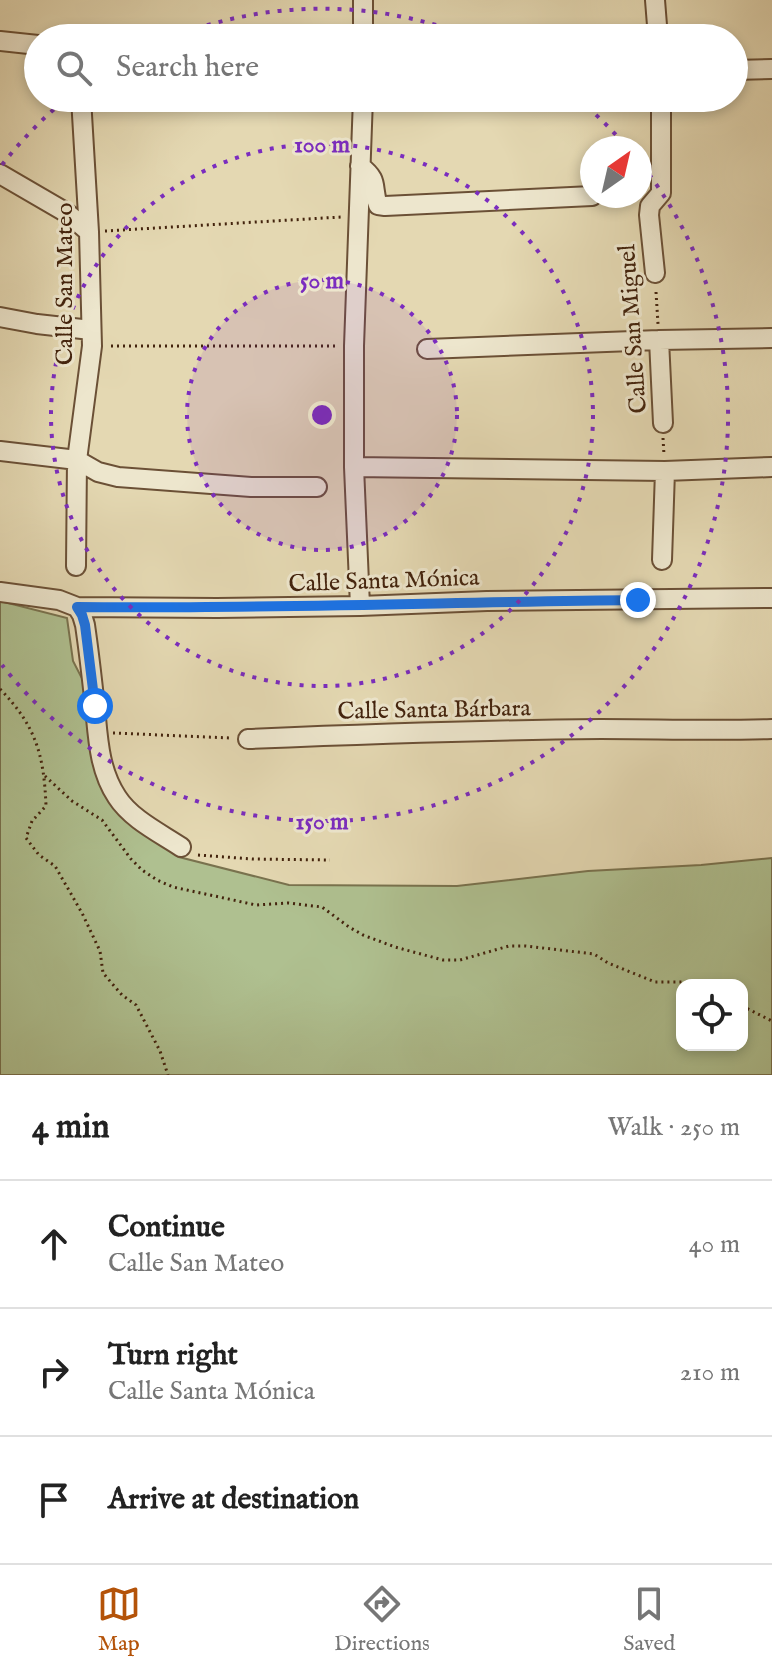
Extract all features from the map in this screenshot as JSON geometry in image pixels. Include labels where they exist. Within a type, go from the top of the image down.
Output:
[{"type":"street","points":[[363,0],[363,24]]},
{"type":"street","points":[[655,0],[657,24]]},
{"type":"street","points":[[0,41],[24,44]]},
{"type":"street","points":[[748,70],[772,69]]},
{"type":"street","name":"Calle San Mateo","points":[[76,566],[77,460],[91,338],[82,112]]},
{"type":"street","points":[[360,606],[354,467],[354,346],[362,112]]},
{"type":"street","name":"Calle San Miguel","points":[[655,273],[649,215],[650,206],[661,193],[661,112]]},
{"type":"street","points":[[360,166],[374,180],[378,205],[385,206],[580,197]]},
{"type":"street","points":[[0,174],[67,213],[89,232]]},
{"type":"street","points":[[652,193],[661,193]]},
{"type":"street","points":[[0,317],[91,338]]},
{"type":"street","points":[[427,349],[772,338]]},
{"type":"street","name":"Calle San Miguel","points":[[659,340],[663,423]]},
{"type":"street","points":[[0,451],[77,460],[98,472],[118,477],[251,487],[317,487]]},
{"type":"street","points":[[354,467],[665,471],[772,467]]},
{"type":"street","points":[[662,560],[665,471]]},
{"type":"street","name":"Calle Santa Mónica","points":[[0,592],[59,600],[77,607],[217,608],[772,598]]},
{"type":"street","points":[[77,607],[85,625],[100,757],[117,798],[143,822],[181,847]]},
{"type":"street","name":"Calle Santa Bárbara","points":[[248,739],[355,734],[772,729]]},
{"type":"path","points":[[89,232],[358,216]]},
{"type":"path","name":"Calle San Miguel","points":[[655,273],[659,340]]},
{"type":"path","points":[[91,338],[354,346]]},
{"type":"path","name":"Calle San Miguel","points":[[663,423],[665,471]]},
{"type":"path","points":[[0,689],[14,704],[37,742],[45,776],[46,806],[32,821],[26,838],[39,855],[55,866],[100,951],[103,973],[122,995],[136,1005],[160,1051],[168,1075]]},
{"type":"path","points":[[98,733],[248,739]]},
{"type":"path","points":[[45,776],[72,801],[102,820],[142,870],[173,887],[256,905],[289,903],[322,907],[363,935],[443,960],[460,960],[500,948],[526,946],[594,954],[655,982],[676,982]]},
{"type":"path","points":[[181,847],[201,856],[330,860]]},
{"type":"path","points":[[748,1009],[772,1021]]},
{"type":"green space","points":[[0,601],[67,618],[73,661],[90,694],[105,787],[179,857],[289,885],[457,886],[588,871],[772,858],[772,1075],[0,1075]]},
{"type":"route","points":[[95,706],[85,625],[77,607],[217,608],[638,600]]}]
